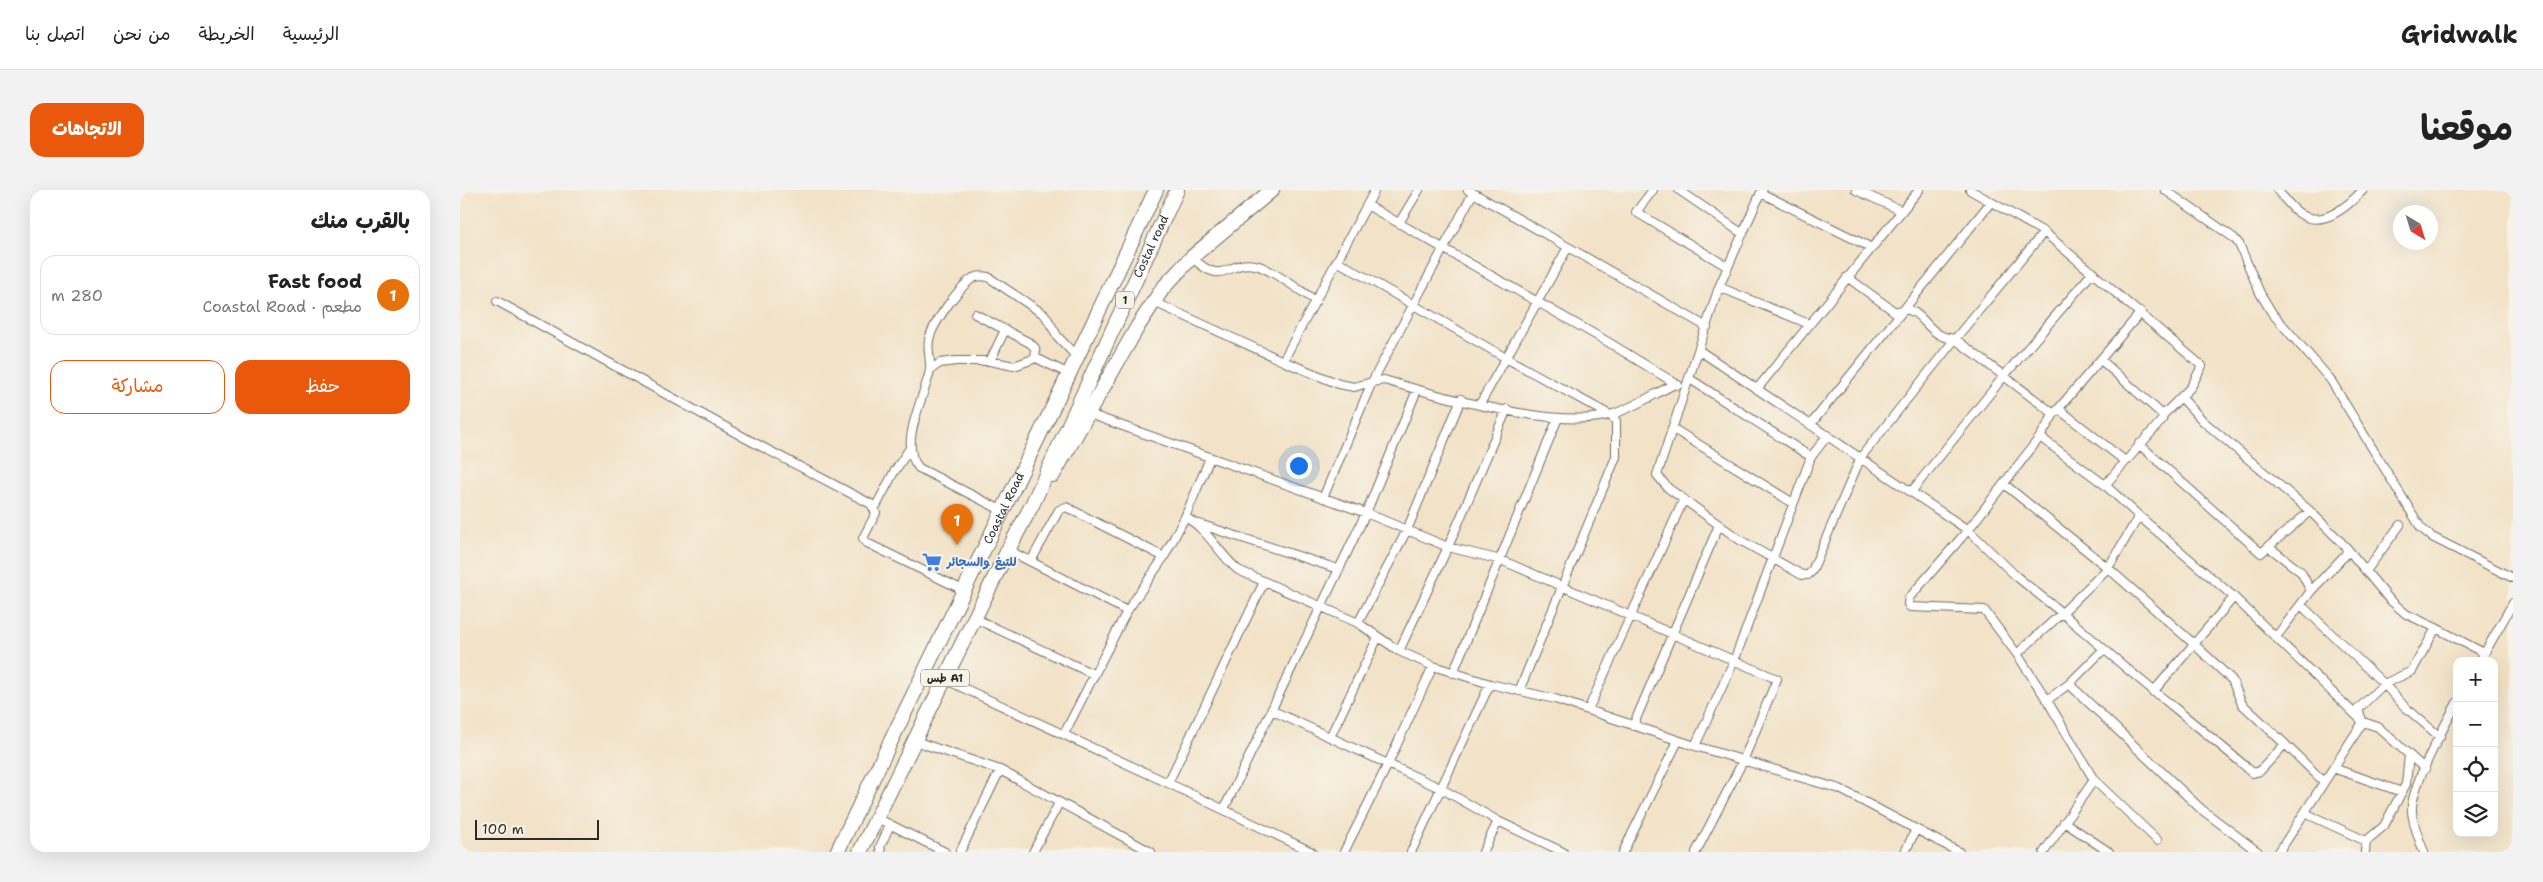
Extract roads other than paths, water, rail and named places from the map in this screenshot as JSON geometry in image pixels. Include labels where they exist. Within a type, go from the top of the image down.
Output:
[{"type":"highway","name":"Coastal Road","points":[[836,852],[1070,374],[1156,190]]},
{"type":"highway","name":"Costal road","points":[[1032,505],[1074,410],[1177,190]]},
{"type":"highway","points":[[1032,505],[1058,468],[1163,288],[1192,257],[1272,190]]},
{"type":"highway","name":"Coastal Road","points":[[860,852],[974,618],[1032,505]]},
{"type":"street","points":[[1283,361],[1375,190]]},
{"type":"street","points":[[1399,223],[1419,190]]},
{"type":"street","points":[[1653,190],[1636,212],[1728,267]]},
{"type":"street","points":[[1679,190],[1743,234]]},
{"type":"street","points":[[1856,190],[1902,211]]},
{"type":"street","points":[[1757,388],[1919,190]]},
{"type":"street","points":[[1970,190],[2044,232],[2202,366],[2190,387],[2105,485]]},
{"type":"street","points":[[2165,190],[2239,244],[2260,293],[2272,313],[2330,379],[2421,528],[2432,537],[2513,578]]},
{"type":"street","points":[[2277,190],[2299,214],[2320,218],[2334,214],[2347,207],[2363,190]]},
{"type":"street","points":[[1872,248],[1762,191],[1719,287],[1700,350],[1657,475],[1668,488],[1719,525],[1802,575],[1808,575],[1812,571],[1861,457],[1955,339],[2044,232]]},
{"type":"street","points":[[1323,498],[1372,382],[1444,248],[1471,192],[1707,327]]},
{"type":"street","points":[[1811,424],[1991,202]]},
{"type":"street","points":[[1367,205],[1539,302],[1686,390]]},
{"type":"street","points":[[1480,404],[1539,302],[1568,247]]},
{"type":"street","points":[[1192,257],[1203,268],[1216,274],[1247,264],[1259,266],[1316,300]]},
{"type":"street","points":[[1337,261],[1610,415],[1616,421],[1616,457],[1519,691]]},
{"type":"street","points":[[1912,491],[2004,376],[2093,272]]},
{"type":"street","points":[[964,591],[867,543],[863,538],[876,513],[875,508],[894,472],[910,448],[930,370],[928,345],[931,334],[965,285],[974,277],[982,276],[988,277],[1039,310],[1066,348],[1077,357]]},
{"type":"street","points":[[1847,277],[1895,312],[1904,308],[1912,310],[1942,336],[1955,339],[2125,461]]},
{"type":"street","points":[[1719,287],[1809,324]]},
{"type":"street","points":[[497,301],[749,440],[871,504],[875,508]]},
{"type":"street","points":[[1154,302],[1283,361],[1339,384],[1354,387],[1384,380],[1417,390],[1480,404],[1570,420],[1610,415],[1675,384]]},
{"type":"street","points":[[2140,312],[2057,412],[1968,530],[1909,598],[1908,604],[1910,607],[1984,610],[2017,654],[2047,700],[2094,780],[2157,840]]},
{"type":"street","points":[[975,314],[1030,343],[1035,348],[1036,358]]},
{"type":"street","points":[[990,361],[1005,330]]},
{"type":"street","points":[[1700,350],[1968,530],[2016,576],[2153,692],[2203,729],[2253,773],[2260,771],[2285,744]]},
{"type":"street","points":[[930,370],[940,363],[990,361],[1014,366],[1036,358],[1070,374]]},
{"type":"street","points":[[2101,360],[2163,416]]},
{"type":"street","points":[[1690,379],[1811,458]]},
{"type":"street","points":[[1224,809],[1366,513],[1417,390]]},
{"type":"street","points":[[2181,397],[2203,421],[2310,511],[2346,547],[2406,614],[2484,653]]},
{"type":"street","points":[[1358,624],[1407,530],[1461,399]]},
{"type":"street","points":[[1399,651],[1448,546],[1507,409]]},
{"type":"street","points":[[1089,414],[1366,513],[1448,546],[1501,560],[1673,633],[1777,680],[1743,761],[1696,852]]},
{"type":"street","points":[[1453,673],[1558,418]]},
{"type":"street","points":[[1672,428],[1793,503]]},
{"type":"street","points":[[1695,746],[1734,661],[1811,458],[1828,435]]},
{"type":"street","points":[[2040,437],[2105,485],[2234,597],[2363,722],[2378,727],[2424,769]]},
{"type":"street","points":[[2139,444],[2261,554],[2310,511]]},
{"type":"street","points":[[910,448],[911,458],[918,468],[1003,511]]},
{"type":"street","points":[[1064,734],[1093,674],[1127,611],[1164,557],[1185,517],[1210,458]]},
{"type":"street","points":[[2004,484],[2108,568],[2194,644],[2232,680],[2242,704],[2324,782]]},
{"type":"street","points":[[1588,710],[1684,499]]},
{"type":"street","points":[[1031,562],[1059,510],[1066,507],[1164,557]]},
{"type":"street","points":[[2017,654],[2108,568],[2139,516]]},
{"type":"street","points":[[1185,517],[1198,524],[1338,569]]},
{"type":"street","points":[[1198,524],[1224,558],[1238,570],[1358,624],[1399,651],[1433,666],[1490,684],[1555,699],[1678,741],[1840,789],[1959,852]]},
{"type":"street","points":[[1633,726],[1719,525]]},
{"type":"street","points":[[2366,571],[2400,525]]},
{"type":"street","points":[[2269,547],[2300,572],[2311,591]]},
{"type":"street","points":[[2276,637],[2311,591],[2346,553],[2346,547]]},
{"type":"street","points":[[1008,550],[1127,611]]},
{"type":"street","points":[[1168,782],[1264,582]]},
{"type":"street","points":[[2153,692],[2234,597]]},
{"type":"street","points":[[2482,657],[2513,603]]},
{"type":"street","points":[[2301,605],[2384,684],[2404,706],[2440,737]]},
{"type":"street","points":[[974,618],[1093,674]]},
{"type":"street","points":[[2363,722],[2358,709],[2384,684],[2412,671],[2436,628]]},
{"type":"street","points":[[1330,738],[1378,637]]},
{"type":"street","points":[[2047,700],[2069,684],[2104,650]]},
{"type":"street","points":[[1344,852],[1388,764],[1433,666]]},
{"type":"street","points":[[944,680],[1168,782],[1312,852]]},
{"type":"street","points":[[1411,852],[1490,684]]},
{"type":"street","points":[[2069,684],[2201,809],[2258,852]]},
{"type":"street","points":[[1272,710],[1442,789],[1553,850],[1563,852]]},
{"type":"street","points":[[2424,852],[2412,812],[2418,782],[2453,711]]},
{"type":"street","points":[[2279,852],[2363,722]]},
{"type":"street","points":[[915,741],[1000,770],[1151,852]]},
{"type":"street","points":[[1623,852],[1678,741]]},
{"type":"street","points":[[2366,841],[2384,826],[2406,784],[2409,755]]},
{"type":"street","points":[[2333,768],[2402,792]]},
{"type":"street","points":[[960,852],[1000,770]]},
{"type":"street","points":[[2044,852],[2094,780]]},
{"type":"street","points":[[1033,852],[1059,803]]},
{"type":"street","points":[[2305,813],[2366,841]]},
{"type":"street","points":[[877,818],[945,852]]},
{"type":"street","points":[[1483,852],[1498,821]]},
{"type":"street","points":[[2064,822],[2109,852]]},
{"type":"street","points":[[881,852],[880,847],[890,825]]},
{"type":"street","points":[[1905,852],[1916,829]]},
{"type":"street","points":[[2366,841],[2366,852]]},
{"type":"place","name":"Fast food","points":[[957,545]]},
{"type":"place","name":"للتيغ والسجائر","points":[[932,562]]}]
